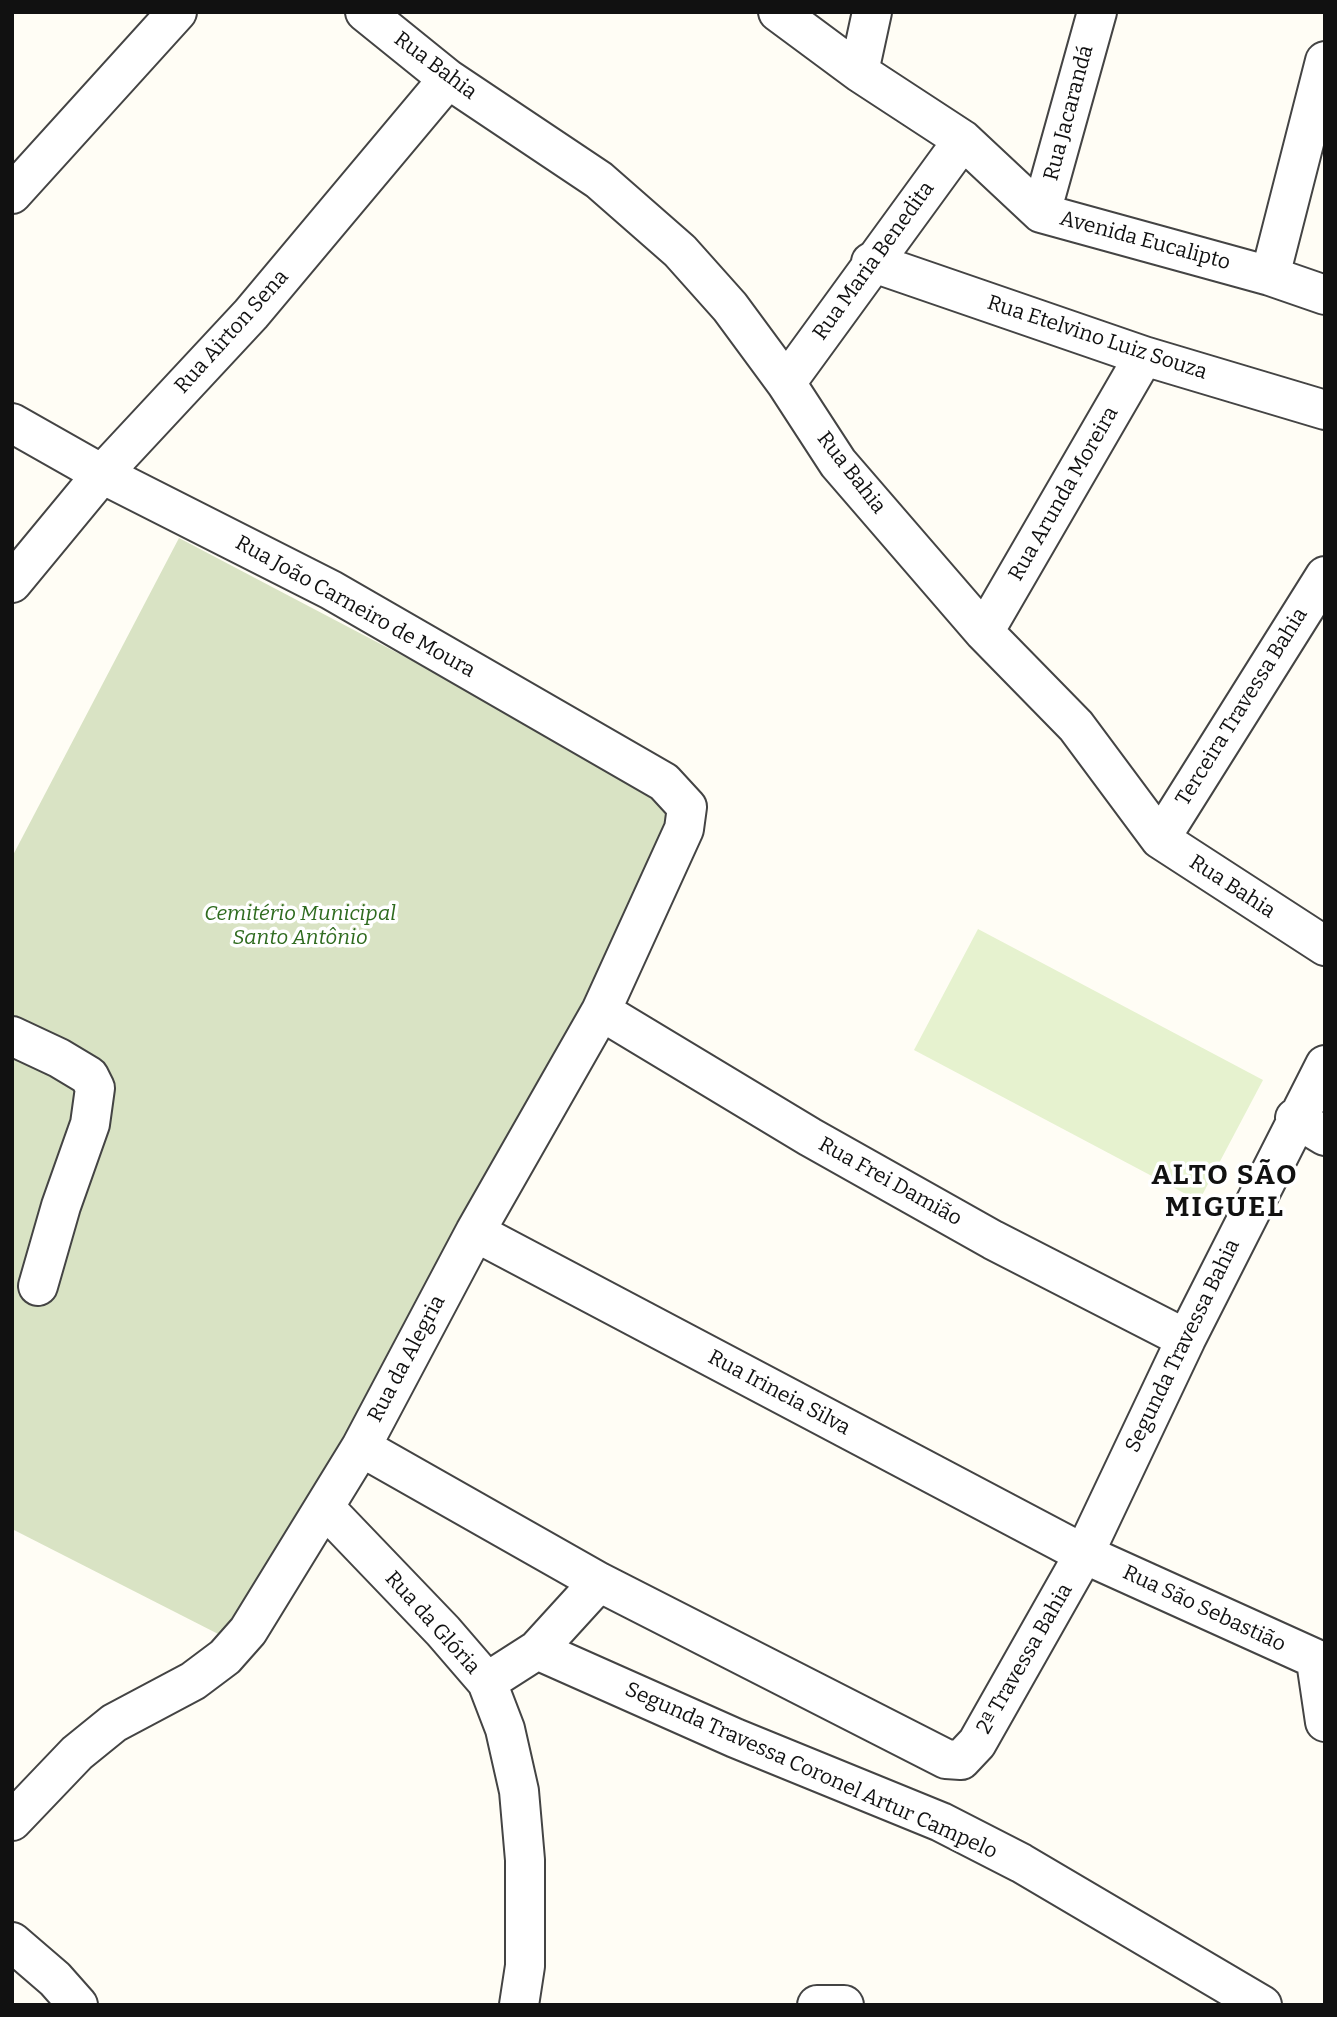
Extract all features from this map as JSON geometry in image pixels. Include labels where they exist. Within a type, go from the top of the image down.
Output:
[{"type":"street","points":[[12,194],[177,12]]},
{"type":"street","name":"Rua Bahia","points":[[365,12],[448,79],[599,180],[680,251],[730,307],[786,383],[838,463],[984,632],[1076,726],[1160,839],[1325,946]]},
{"type":"street","name":"Avenida Eucalipto","points":[[778,12],[859,72],[963,140],[1041,213],[1270,276],[1325,295]]},
{"type":"street","points":[[859,72],[872,12]]},
{"type":"street","name":"Rua Jacarandá","points":[[1041,213],[1097,12]]},
{"type":"street","points":[[1270,276],[1325,61]]},
{"type":"street","name":"Rua Airton Sena","points":[[12,583],[102,474],[251,314],[448,79]]},
{"type":"street","name":"Rua Maria Benedita","points":[[786,383],[871,262],[963,140]]},
{"type":"street","name":"Rua Etelvino Luiz Souza","points":[[871,262],[1144,356],[1325,410]]},
{"type":"street","name":"Rua Arunda Moreira","points":[[984,632],[1144,356]]},
{"type":"street","name":"Rua João Carneiro de Moura","points":[[12,423],[102,474],[331,590],[664,782],[687,807]]},
{"type":"street","name":"Terceira Travessa Bahia","points":[[1160,839],[1325,576]]},
{"type":"street","name":"Rua da Alegria","points":[[12,1821],[78,1753],[114,1723],[193,1681],[225,1657],[248,1632],[361,1447],[475,1231],[601,1011],[684,829],[687,807]]},
{"type":"street","name":"Rua Frei Damião","points":[[601,1011],[810,1137],[969,1226],[1186,1339]]},
{"type":"street","points":[[12,1036],[89,1076],[96,1088],[90,1124],[37,1286]]},
{"type":"street","name":"Segunda Travessa Bahia","points":[[1084,1554],[1186,1339],[1310,1127],[1325,1065]]},
{"type":"street","name":"Rua Irineia Silva","points":[[475,1231],[1084,1554]]},
{"type":"street","points":[[361,1447],[599,1581],[537,1650],[486,1682]]},
{"type":"street","name":"Rua da Glória","points":[[325,1508],[443,1631],[486,1682],[505,1729],[519,1791],[523,1833],[526,1966],[519,2005]]},
{"type":"street","name":"Rua São Sebastião","points":[[1084,1554],[1321,1662]]},
{"type":"street","name":"2ª Travessa Bahia","points":[[599,1581],[946,1759],[961,1760],[977,1743],[1084,1554]]},
{"type":"street","name":"Segunda Travessa Coronel Artur Campelo","points":[[537,1650],[735,1738],[941,1822],[1021,1863],[1262,2005]]},
{"type":"street","points":[[1321,1662],[1325,1722]]},
{"type":"street","points":[[12,1942],[55,1979],[78,2005]]},
{"type":"street","points":[[817,2005],[844,2005]]},
{"type":"green space","name":"Cemitério Municipal Santo Antônio","points":[[179,538],[679,801],[552,1065],[230,1640],[12,1529],[12,857]]},
{"type":"green space","points":[[978,929],[1263,1080],[1199,1201],[914,1050]]},
{"type":"district","name":"ALTO SÃO MIGUEL","points":[[1225,1192]]}]
